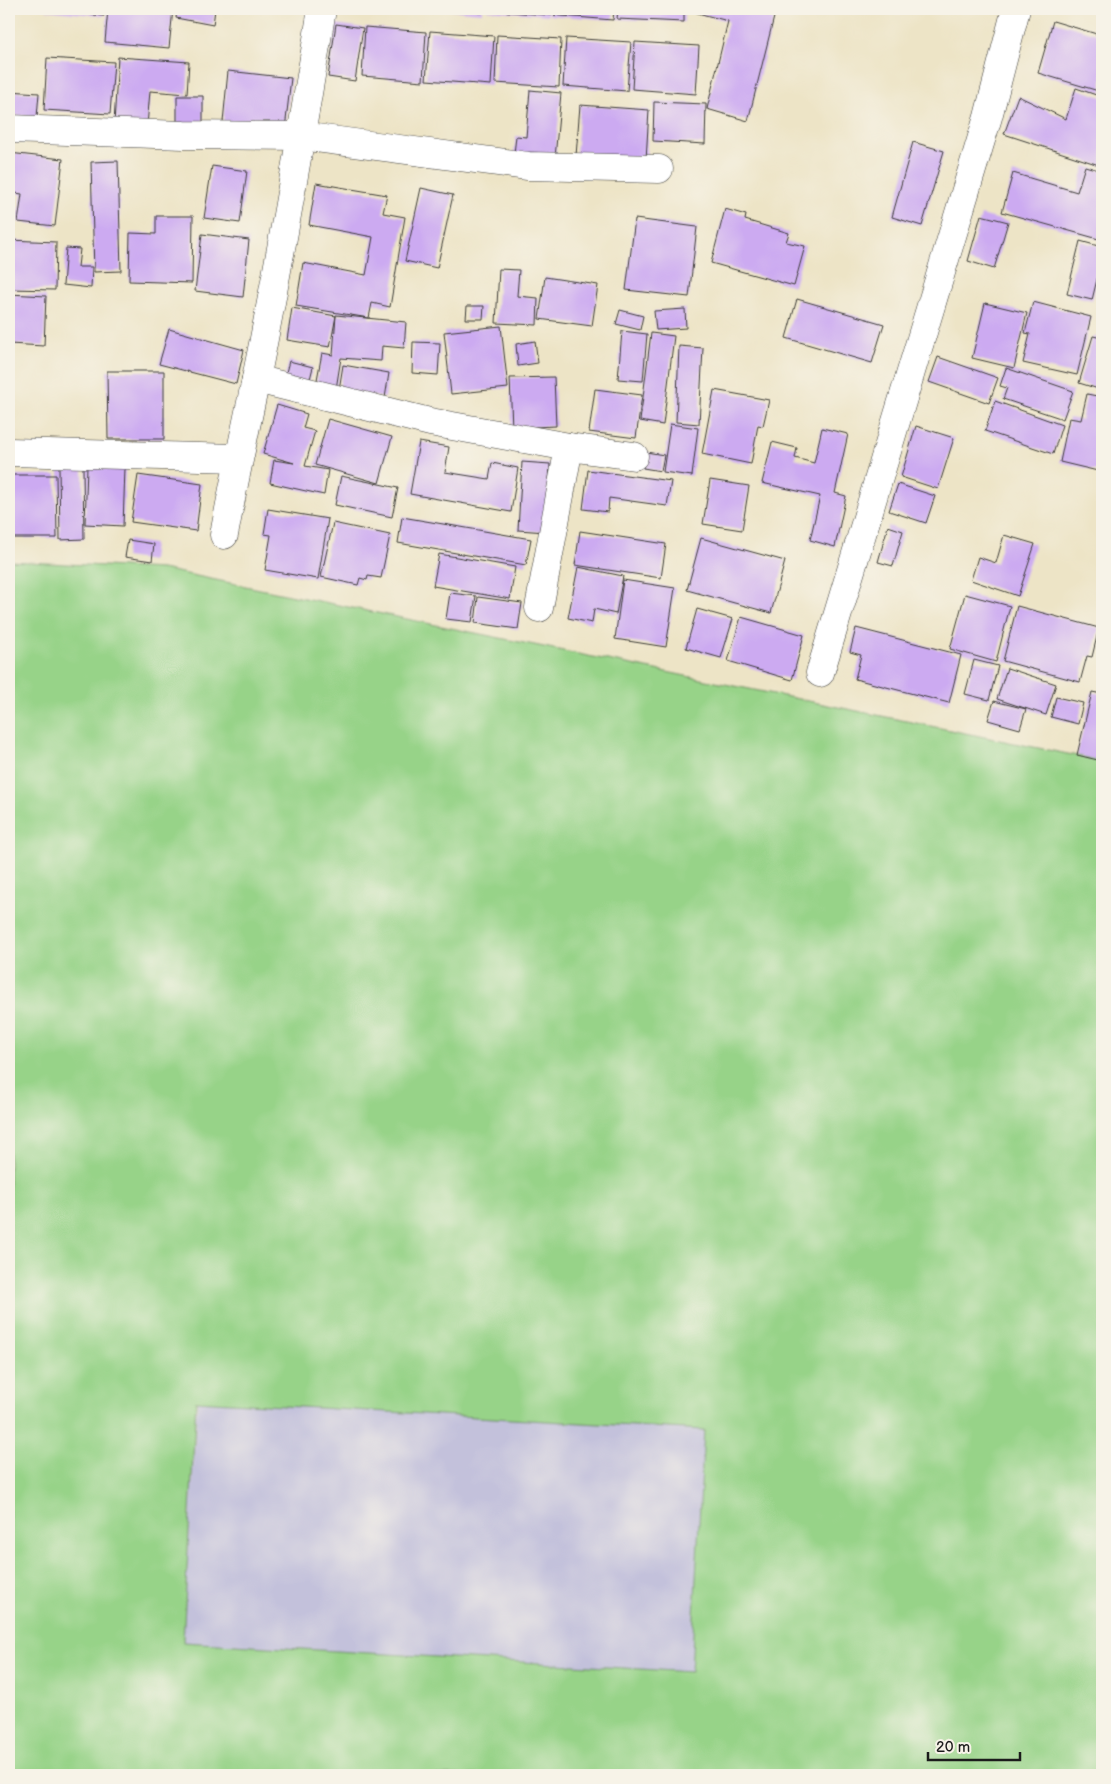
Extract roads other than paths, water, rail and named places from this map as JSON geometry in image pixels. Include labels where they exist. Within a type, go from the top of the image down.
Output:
[{"type":"street","points":[[224,535],[238,458],[256,379],[301,136],[322,9]]},
{"type":"street","points":[[820,673],[988,117],[1016,9]]},
{"type":"street","points":[[9,130],[301,136],[528,166],[659,169]]},
{"type":"street","points":[[256,379],[430,422],[569,447],[634,456]]},
{"type":"street","points":[[539,608],[569,447]]},
{"type":"street","points":[[9,452],[238,458]]}]
